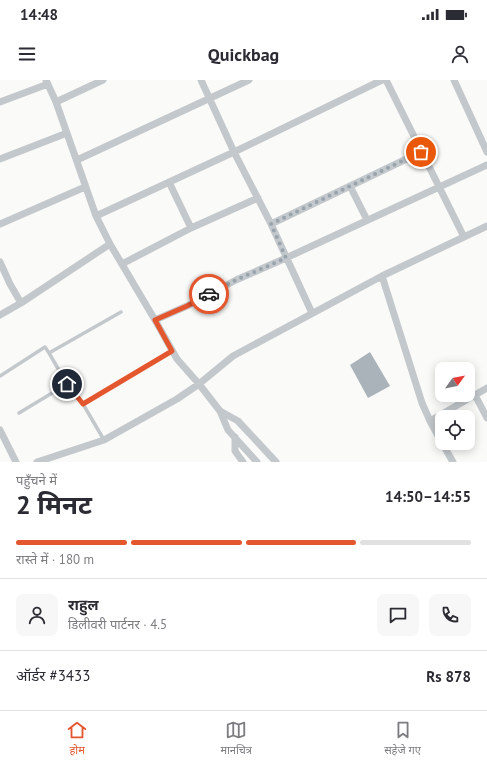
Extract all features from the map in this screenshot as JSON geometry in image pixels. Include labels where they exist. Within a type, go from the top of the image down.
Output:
[{"type":"street","points":[[56,102],[103,80]]},
{"type":"street","points":[[201,80],[234,152],[271,224],[312,313]]},
{"type":"street","points":[[77,160],[249,80]]},
{"type":"street","points":[[96,216],[234,152],[382,80]]},
{"type":"street","points":[[386,80],[464,237]]},
{"type":"street","points":[[454,80],[487,152]]},
{"type":"street","points":[[0,102],[47,82],[56,102],[96,216],[110,244],[177,359],[199,384],[220,412],[228,430],[258,462]]},
{"type":"street","points":[[0,159],[67,133]]},
{"type":"street","points":[[271,224],[421,152]]},
{"type":"street","points":[[155,320],[187,306],[236,280],[487,164]]},
{"type":"street","points":[[169,182],[191,228]]},
{"type":"street","points":[[350,186],[367,220]]},
{"type":"street","points":[[0,224],[85,187]]},
{"type":"street","points":[[122,264],[191,228],[258,198]]},
{"type":"street","points":[[37,462],[104,440],[199,384],[233,356],[382,276],[487,226]]},
{"type":"street","points":[[0,315],[21,303],[110,244]]},
{"type":"street","points":[[0,262],[21,303]]},
{"type":"street","points":[[382,276],[422,403],[435,430]]},
{"type":"street","points":[[487,388],[475,395],[487,418]]},
{"type":"street","points":[[430,421],[463,402]]},
{"type":"street","points":[[220,412],[238,421],[276,462]]},
{"type":"street","points":[[0,430],[16,462]]},
{"type":"street","points":[[235,437],[236,451],[243,462]]},
{"type":"street","points":[[446,450],[453,462]]},
{"type":"lane","points":[[49,352],[121,312]]},
{"type":"lane","points":[[0,376],[45,347],[67,384],[83,404],[104,440]]},
{"type":"lane","points":[[83,404],[172,351]]},
{"type":"lane","points":[[19,413],[67,384]]},
{"type":"building","points":[[370,352],[390,386],[368,398],[350,365]]},
{"type":"way so far","points":[[209,294],[236,280],[286,258],[271,224],[421,152]]},
{"type":"route","points":[[67,384],[83,404],[172,351],[155,320],[187,306],[209,294]]}]
